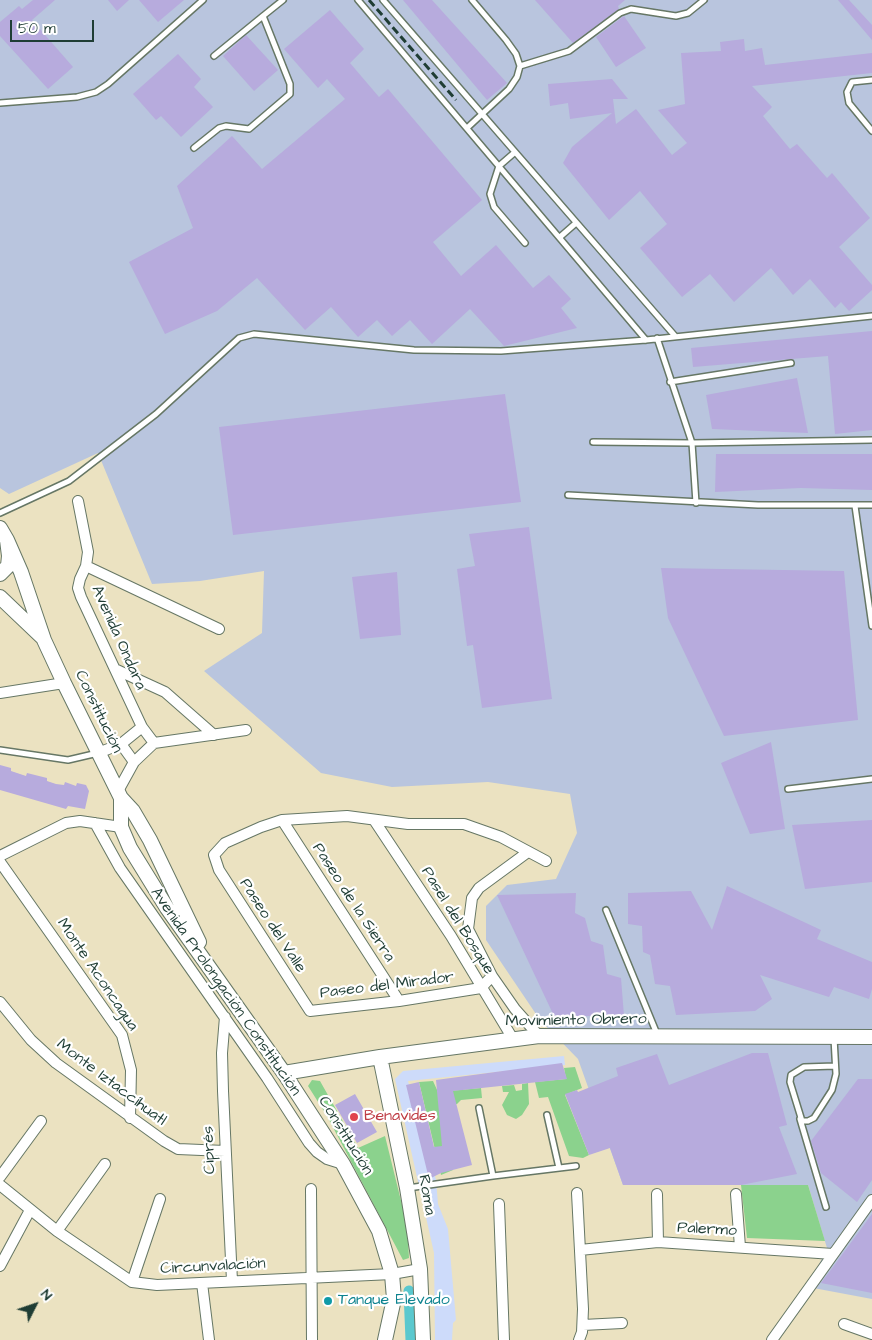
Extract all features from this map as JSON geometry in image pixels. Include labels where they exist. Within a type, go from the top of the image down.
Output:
[{"type":"street","name":"Avenida Ondara","points":[[78,501],[87,540],[86,566],[78,588],[142,727],[154,743]]},
{"type":"street","points":[[0,574],[8,566],[3,534]]},
{"type":"street","points":[[3,534],[21,572],[44,640]]},
{"type":"street","points":[[86,566],[219,629]]},
{"type":"street","points":[[0,597],[44,640]]},
{"type":"street","name":"Constitución","points":[[44,640],[120,795],[133,811],[150,840],[212,970]]},
{"type":"street","points":[[117,670],[165,692],[214,734]]},
{"type":"street","points":[[0,693],[64,683]]},
{"type":"street","points":[[98,753],[121,744],[142,727]]},
{"type":"street","points":[[120,795],[134,762],[154,743],[246,730]]},
{"type":"street","points":[[121,744],[134,762]]},
{"type":"street","name":"Constitución","points":[[120,795],[121,827],[130,848],[167,908],[284,1073],[344,1164],[379,1231],[392,1274],[394,1299],[386,1340]]},
{"type":"street","points":[[282,820],[347,816],[408,824],[464,824],[501,837],[546,861]]},
{"type":"street","name":"Paseo del Valle","points":[[282,820],[225,843],[214,855],[219,870],[310,1011]]},
{"type":"street","name":"Paseo de la Sierra","points":[[282,820],[399,1002]]},
{"type":"street","name":"Pasel del Bosque","points":[[374,820],[451,936],[513,1038]]},
{"type":"street","points":[[0,856],[66,823],[95,823],[121,827]]},
{"type":"street","name":"Avenida Prolongación Constitución","points":[[95,823],[120,868],[226,1017],[317,1152],[327,1159],[344,1164]]},
{"type":"street","points":[[528,852],[479,888],[472,898],[468,929],[492,976],[515,1009],[539,1036]]},
{"type":"street","name":"Monte Aconcagua","points":[[0,862],[122,1036],[131,1070],[130,1118]]},
{"type":"street","points":[[451,936],[468,929]]},
{"type":"street","points":[[481,988],[492,976]]},
{"type":"street","name":"Paseo del Mirador","points":[[310,1011],[399,1002],[481,988]]},
{"type":"street","name":"Monte Iztaccíhuatl","points":[[0,1002],[30,1040],[130,1118],[178,1148],[225,1151]]},
{"type":"street","name":"Ciprés","points":[[226,1017],[222,1053],[232,1281]]},
{"type":"street","name":"Movimiento Obrero","points":[[284,1073],[380,1057],[539,1036],[872,1037]]},
{"type":"street","name":"Roma","points":[[380,1057],[407,1188],[420,1269],[424,1340]]},
{"type":"street","points":[[267,1078],[284,1073]]},
{"type":"street","points":[[0,1177],[41,1121]]},
{"type":"street","points":[[57,1231],[105,1164]]},
{"type":"street","name":"Circunvalación","points":[[0,1185],[57,1231],[132,1282],[157,1285],[202,1283],[392,1274],[420,1269]]},
{"type":"street","points":[[311,1189],[312,1340]]},
{"type":"street","points":[[577,1193],[583,1325],[579,1340]]},
{"type":"street","points":[[657,1194],[658,1242]]},
{"type":"street","points":[[736,1194],[740,1247]]},
{"type":"street","points":[[132,1282],[160,1199]]},
{"type":"street","points":[[772,1340],[872,1200]]},
{"type":"street","points":[[499,1204],[504,1340]]},
{"type":"street","points":[[0,1266],[30,1210]]},
{"type":"street","name":"Palermo","points":[[580,1250],[658,1242],[832,1254]]},
{"type":"street","points":[[202,1283],[208,1340]]},
{"type":"street","points":[[390,1322],[395,1340]]},
{"type":"street","points":[[583,1325],[622,1323]]},
{"type":"street","points":[[844,1324],[869,1336]]},
{"type":"lane","points":[[0,103],[77,97],[96,92],[108,84],[203,0]]},
{"type":"lane","points":[[214,56],[283,0]]},
{"type":"lane","points":[[358,0],[646,340]]},
{"type":"lane","points":[[383,0],[675,336]]},
{"type":"lane","points":[[467,128],[510,89],[517,77],[520,66],[511,47],[472,0]]},
{"type":"lane","points":[[520,66],[569,51],[620,13],[631,10],[676,16],[688,12],[704,0]]},
{"type":"lane","points":[[194,148],[219,128],[226,126],[249,129],[290,94],[290,84],[264,16]]},
{"type":"lane","points":[[871,80],[852,82],[847,92],[849,103],[872,130]]},
{"type":"lane","points":[[514,153],[499,166],[490,194],[492,201],[525,243]]},
{"type":"lane","points":[[560,237],[576,223]]},
{"type":"lane","points":[[0,513],[69,481],[156,414],[239,338],[254,334],[270,334],[367,347],[463,352],[646,340],[872,316]]},
{"type":"lane","points":[[657,338],[670,382],[692,443],[696,503]]},
{"type":"lane","points":[[670,382],[791,363]]},
{"type":"lane","points":[[593,442],[692,443],[872,440]]},
{"type":"lane","points":[[568,495],[696,503],[872,505]]},
{"type":"lane","points":[[855,506],[872,626]]},
{"type":"lane","points":[[0,750],[68,760],[98,753]]},
{"type":"lane","points":[[788,789],[872,779]]},
{"type":"lane","points":[[606,910],[658,1037]]},
{"type":"lane","points":[[800,1119],[808,1122],[818,1113],[832,1090],[835,1082],[834,1038]]},
{"type":"lane","points":[[826,1207],[790,1082],[791,1075],[804,1067],[835,1066]]},
{"type":"lane","points":[[478,1108],[493,1176]]},
{"type":"lane","points":[[547,1115],[560,1168]]},
{"type":"lane","points":[[407,1188],[576,1166]]},
{"type":"shaded area","points":[[0,0],[872,0],[872,1299],[808,1287],[827,1248],[808,1185],[623,1185],[578,1059],[540,1020],[486,940],[486,906],[507,885],[556,879],[577,833],[570,794],[488,782],[392,787],[321,773],[204,671],[262,633],[264,571],[200,581],[152,584],[98,453],[9,494],[0,488]]},
{"type":"shaded area","points":[[564,1056],[565,1065],[408,1081],[436,1180],[438,1204],[448,1229],[456,1320],[453,1323],[452,1340],[435,1340],[434,1253],[395,1079],[403,1071]]},
{"type":"green space","points":[[575,1067],[582,1088],[565,1095],[589,1155],[583,1158],[569,1156],[548,1097],[539,1098],[535,1082],[566,1079],[564,1068]]},
{"type":"green space","points":[[312,1080],[320,1081],[358,1148],[385,1136],[407,1225],[409,1258],[403,1260],[327,1116],[308,1086]]},
{"type":"green space","points":[[433,1081],[438,1092],[481,1088],[482,1098],[461,1100],[457,1104],[440,1108],[453,1170],[441,1175],[419,1082]]},
{"type":"green space","points":[[528,1083],[529,1104],[522,1115],[516,1119],[507,1115],[502,1105],[509,1092],[503,1092],[502,1086],[514,1085],[516,1091],[522,1090],[522,1084]]},
{"type":"green space","points":[[741,1185],[808,1185],[825,1241],[747,1238]]},
{"type":"building","points":[[33,0],[55,0],[32,20],[73,67],[48,89],[0,36],[0,22],[19,6],[22,9]]},
{"type":"building","points":[[108,0],[129,0],[117,11]]},
{"type":"building","points":[[139,0],[184,0],[158,22]]},
{"type":"building","points":[[403,0],[432,0],[507,83],[487,100]]},
{"type":"building","points":[[535,0],[625,0],[618,6],[619,9],[573,43]]},
{"type":"building","points":[[838,0],[849,0],[872,25],[872,40]]},
{"type":"building","points":[[330,10],[364,49],[350,63],[379,97],[388,89],[482,200],[433,242],[461,276],[496,245],[533,288],[549,275],[571,299],[561,308],[577,328],[504,346],[470,309],[432,344],[410,320],[392,336],[377,320],[358,337],[331,307],[305,330],[257,278],[217,311],[165,334],[129,262],[193,228],[177,186],[232,136],[262,169],[345,99],[327,79],[318,88],[284,49]]},
{"type":"building","points":[[624,16],[646,48],[616,67],[596,37]]},
{"type":"building","points":[[246,35],[278,70],[254,91],[223,56]]},
{"type":"building","points":[[744,39],[745,51],[762,48],[765,65],[872,53],[872,73],[752,86],[772,107],[763,116],[790,149],[797,144],[827,178],[832,173],[870,218],[839,247],[872,285],[872,290],[849,311],[841,302],[835,308],[810,279],[793,295],[771,268],[734,302],[710,274],[682,297],[640,248],[667,224],[640,191],[609,220],[563,163],[572,147],[612,113],[570,119],[568,103],[550,106],[548,84],[612,79],[628,99],[613,99],[616,124],[636,109],[672,155],[687,143],[658,110],[685,104],[681,53],[721,51],[720,42]]},
{"type":"building","points":[[178,54],[201,79],[194,87],[213,107],[181,137],[161,116],[156,120],[133,94]]},
{"type":"building","points":[[872,331],[872,430],[835,434],[828,356],[693,367],[691,348]]},
{"type":"building","points":[[797,378],[808,433],[712,429],[706,395]]},
{"type":"building","points":[[505,394],[521,502],[233,535],[219,427]]},
{"type":"building","points":[[716,454],[872,454],[872,490],[801,488],[715,492]]},
{"type":"building","points":[[529,527],[552,699],[482,708],[473,645],[467,646],[457,569],[475,566],[469,534]]},
{"type":"building","points":[[661,568],[844,571],[858,720],[724,736],[668,618]]},
{"type":"building","points":[[397,572],[401,635],[360,639],[352,577]]},
{"type":"building","points":[[771,742],[785,829],[750,834],[721,763]]},
{"type":"building","points":[[0,765],[11,768],[11,771],[26,776],[27,773],[47,778],[47,781],[56,784],[64,785],[65,782],[76,786],[77,783],[86,785],[89,791],[85,809],[68,806],[66,809],[0,790]]},
{"type":"building","points":[[872,820],[872,882],[805,889],[792,825]]},
{"type":"building","points":[[727,886],[821,930],[817,939],[872,962],[872,989],[869,999],[834,987],[829,997],[760,975],[772,999],[755,1011],[676,1015],[670,986],[655,984],[650,955],[643,952],[642,926],[628,924],[628,893],[691,891],[712,930]]},
{"type":"building","points":[[576,893],[575,913],[585,918],[591,941],[603,945],[607,974],[621,978],[624,1016],[554,1016],[497,895]]},
{"type":"building","points":[[752,1053],[768,1053],[787,1125],[779,1127],[797,1174],[741,1185],[623,1185],[610,1148],[589,1155],[565,1094],[577,1090],[578,1092],[618,1076],[616,1068],[657,1054],[669,1085]]},
{"type":"building","points":[[562,1063],[567,1079],[453,1091],[472,1165],[441,1173],[429,1179],[406,1085],[419,1082],[434,1147],[442,1146],[436,1080]]},
{"type":"building","points":[[858,1079],[872,1079],[872,1180],[857,1202],[821,1173],[811,1141]]},
{"type":"building","points":[[355,1094],[377,1132],[357,1143],[335,1105]]},
{"type":"building","points":[[872,1214],[872,1293],[821,1283],[833,1267]]},
{"type":"waterway","points":[[409,1291],[411,1340]]},
{"type":"railway","points":[[369,0],[456,100]]},
{"type":"place","name":"Benavides","points":[[354,1117]]},
{"type":"place","name":"Tanque Elevado","points":[[328,1301]]}]
